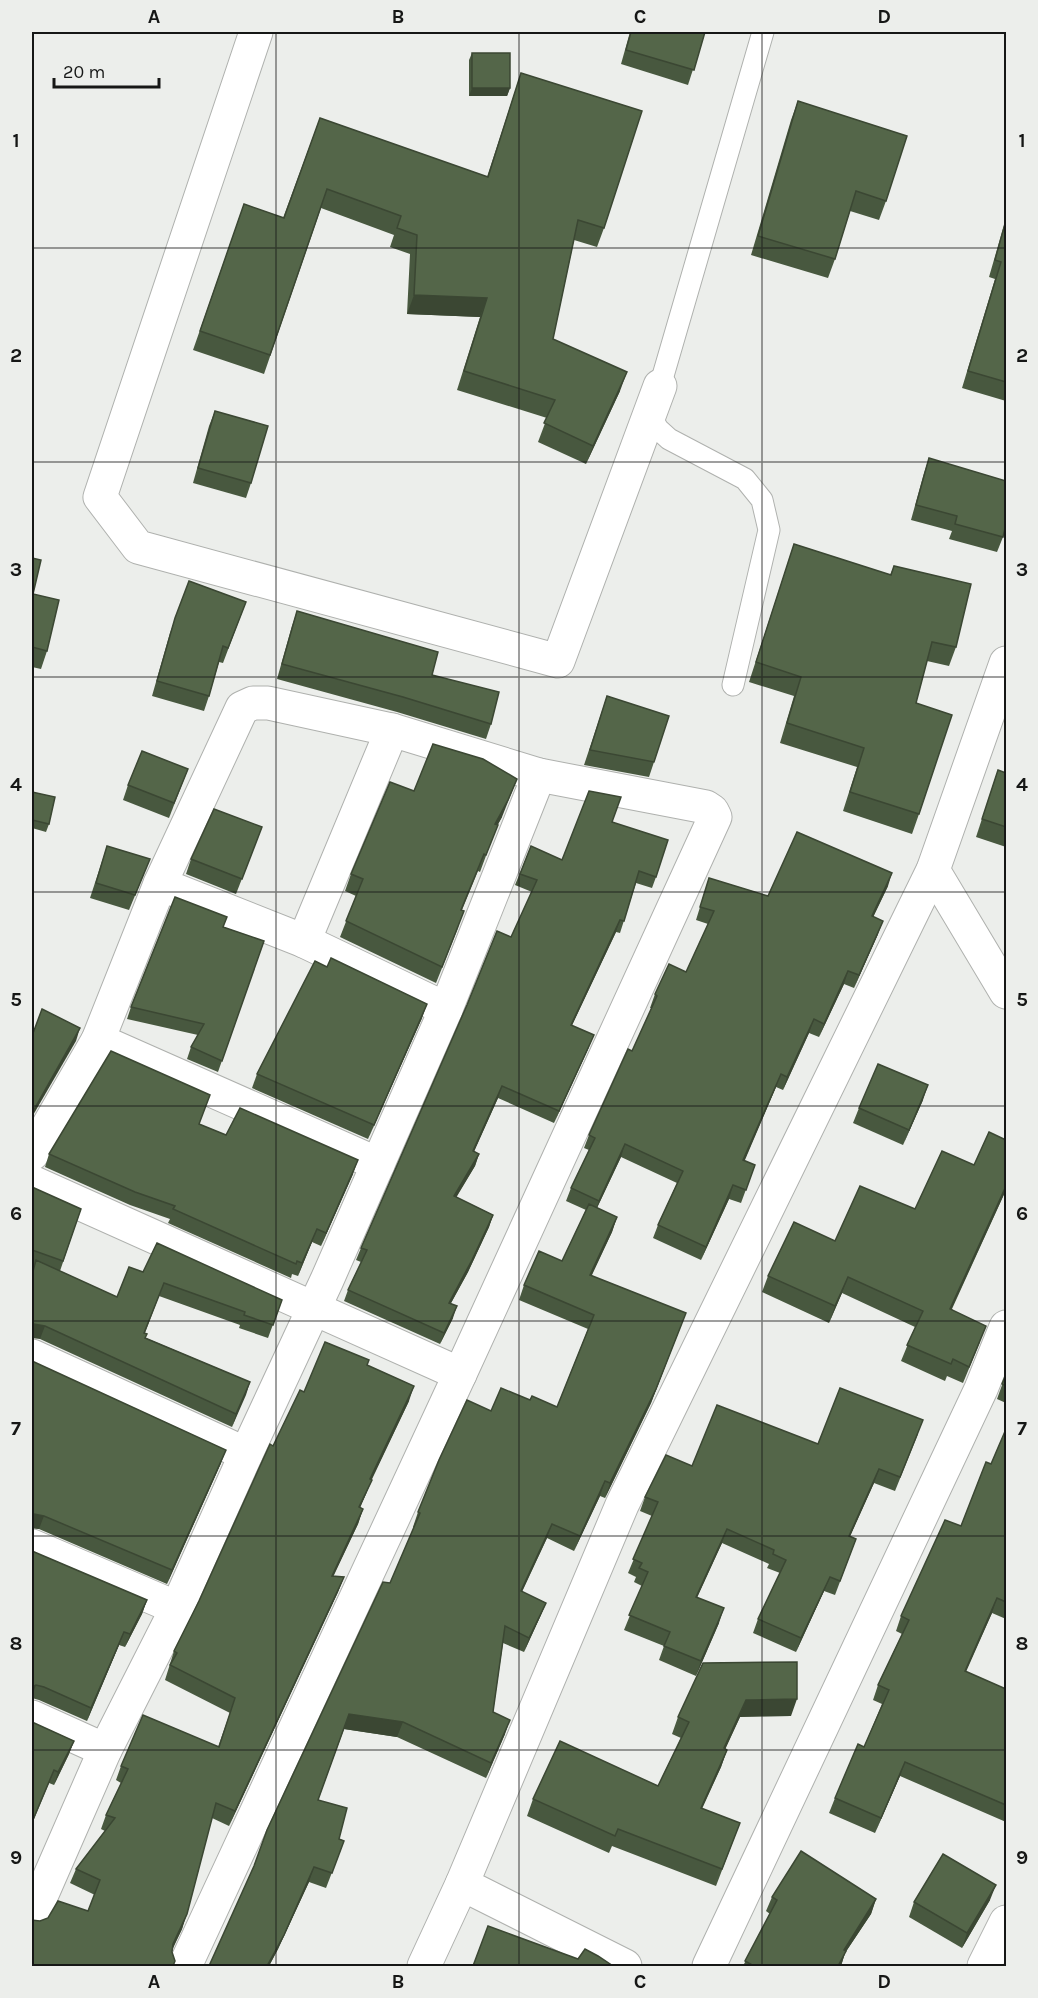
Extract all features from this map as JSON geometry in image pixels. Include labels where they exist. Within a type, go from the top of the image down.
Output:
[{"type":"street","points":[[256,32],[100,497],[138,547],[558,661],[660,386]]},
{"type":"street","points":[[424,1966],[462,1884],[622,1505],[933,870],[1006,663]]},
{"type":"street","points":[[32,1154],[98,1040],[160,884],[242,708],[254,703],[268,703],[392,730],[539,775],[706,807],[715,817],[185,1966]]},
{"type":"street","points":[[304,941],[392,730]]},
{"type":"street","points":[[35,1900],[105,1750],[177,1608],[314,1308],[446,1009],[539,775]]},
{"type":"street","points":[[933,870],[1006,992]]},
{"type":"street","points":[[160,884],[304,941],[446,1009]]},
{"type":"street","points":[[98,1040],[378,1164]]},
{"type":"street","points":[[32,1182],[460,1374]]},
{"type":"street","points":[[709,1966],[981,1389],[1006,1327]]},
{"type":"street","points":[[32,1356],[246,1454]]},
{"type":"street","points":[[32,1546],[177,1608]]},
{"type":"street","points":[[32,1717],[105,1750]]},
{"type":"street","points":[[462,1884],[624,1966]]},
{"type":"street","points":[[984,1966],[1006,1922]]},
{"type":"lane","points":[[733,685],[769,530],[762,500],[745,479],[669,439],[658,429],[651,417],[764,32]]},
{"type":"building","points":[[631,32],[705,32],[694,70],[626,50]]},
{"type":"building","points":[[472,53],[510,53],[510,88],[472,88]]},
{"type":"building","points":[[521,73],[642,111],[604,228],[578,220],[553,339],[627,372],[593,446],[544,423],[555,400],[464,371],[487,298],[414,295],[417,235],[397,228],[401,216],[327,189],[270,355],[200,331],[244,204],[284,218],[320,118],[488,177]]},
{"type":"building","points":[[798,101],[907,136],[886,201],[856,191],[835,259],[758,236]]},
{"type":"building","points":[[1006,220],[1006,382],[968,371],[1001,262],[995,260]]},
{"type":"building","points":[[215,411],[268,426],[251,483],[198,468]]},
{"type":"building","points":[[929,458],[1006,481],[1006,524],[1003,537],[955,524],[957,516],[916,505]]},
{"type":"building","points":[[794,544],[891,575],[894,566],[971,584],[956,647],[932,642],[916,703],[952,715],[919,814],[850,792],[864,748],[787,723],[801,677],[756,662]]},
{"type":"building","points":[[32,558],[41,560],[33,594],[59,600],[47,651],[32,647]]},
{"type":"building","points":[[189,581],[246,602],[228,648],[223,646],[209,696],[157,681],[175,618]]},
{"type":"building","points":[[297,611],[438,652],[432,675],[499,692],[491,724],[282,664]]},
{"type":"building","points":[[607,696],[669,716],[654,762],[590,750]]},
{"type":"building","points":[[433,744],[483,759],[517,779],[495,824],[498,825],[461,910],[464,911],[442,967],[346,921],[363,879],[351,874],[390,782],[414,791]]},
{"type":"building","points":[[142,751],[188,769],[174,803],[128,785]]},
{"type":"building","points":[[998,770],[1006,773],[1006,827],[982,819]]},
{"type":"building","points":[[589,791],[621,797],[612,822],[668,840],[656,877],[639,871],[624,921],[620,920],[571,1025],[594,1035],[559,1111],[502,1086],[473,1151],[479,1154],[454,1196],[493,1215],[449,1303],[457,1306],[444,1333],[348,1290],[367,1250],[361,1248],[497,931],[511,937],[537,880],[520,874],[531,846],[562,860]]},
{"type":"building","points":[[32,792],[55,797],[49,824],[32,820]]},
{"type":"building","points":[[214,809],[262,827],[242,879],[191,859]]},
{"type":"building","points":[[797,832],[892,873],[872,916],[883,921],[859,975],[848,971],[824,1024],[814,1019],[787,1077],[781,1074],[743,1160],[755,1165],[746,1190],[733,1185],[706,1247],[658,1225],[683,1171],[625,1144],[599,1201],[571,1188],[595,1138],[589,1135],[628,1049],[632,1051],[669,964],[686,972],[714,911],[700,907],[709,878],[768,896]]},
{"type":"building","points":[[107,846],[150,859],[135,895],[96,883]]},
{"type":"building","points":[[175,897],[227,917],[223,927],[264,941],[222,1061],[191,1047],[204,1024],[131,1007]]},
{"type":"building","points":[[331,958],[427,1004],[374,1125],[257,1074],[315,961],[327,967]]},
{"type":"building","points":[[42,1009],[80,1028],[32,1113],[32,1036]]},
{"type":"building","points":[[111,1051],[210,1095],[199,1124],[226,1135],[240,1108],[358,1160],[326,1233],[317,1229],[302,1263],[297,1261],[296,1264],[173,1209],[175,1206],[135,1192],[49,1154]]},
{"type":"building","points":[[878,1064],[928,1085],[909,1130],[859,1108]]},
{"type":"building","points":[[989,1132],[1006,1140],[1006,1186],[950,1309],[986,1326],[969,1367],[953,1359],[951,1364],[907,1345],[923,1311],[848,1277],[835,1306],[768,1276],[794,1222],[835,1241],[860,1186],[915,1209],[942,1151],[974,1165]]},
{"type":"building","points":[[32,1187],[81,1209],[63,1261],[32,1250]]},
{"type":"building","points":[[589,1204],[617,1217],[590,1275],[686,1313],[656,1389],[610,1483],[605,1481],[580,1536],[552,1524],[521,1591],[546,1603],[529,1638],[505,1626],[493,1712],[510,1720],[491,1763],[403,1722],[349,1714],[318,1800],[347,1808],[339,1839],[344,1841],[332,1873],[314,1867],[284,1935],[267,1966],[209,1966],[254,1866],[267,1830],[383,1582],[390,1583],[420,1513],[418,1512],[439,1460],[467,1400],[491,1411],[501,1388],[530,1400],[532,1396],[557,1407],[594,1315],[524,1285],[539,1251],[562,1261]]},
{"type":"building","points":[[157,1243],[282,1300],[273,1325],[244,1315],[245,1312],[164,1283],[144,1333],[147,1334],[145,1338],[250,1382],[236,1414],[45,1326],[34,1324],[32,1326],[32,1275],[36,1260],[117,1297],[129,1267],[143,1272]]},
{"type":"building","points":[[325,1342],[369,1360],[367,1365],[414,1386],[370,1479],[372,1480],[359,1507],[363,1509],[332,1576],[344,1577],[235,1811],[216,1803],[187,1914],[173,1944],[172,1952],[175,1961],[173,1966],[32,1966],[32,1920],[40,1921],[48,1918],[58,1901],[88,1911],[100,1880],[76,1869],[115,1818],[106,1815],[128,1769],[121,1766],[143,1715],[219,1747],[235,1698],[170,1665],[177,1653],[174,1651],[270,1444],[273,1446],[300,1390],[304,1392]]},
{"type":"building","points":[[32,1361],[226,1450],[172,1570],[44,1516],[32,1515]]},
{"type":"building","points":[[1006,1374],[1006,1386],[1002,1384]]},
{"type":"building","points":[[840,1388],[923,1420],[900,1477],[879,1469],[849,1536],[856,1539],[840,1581],[830,1577],[801,1638],[758,1619],[786,1560],[773,1554],[774,1550],[727,1529],[696,1597],[724,1608],[701,1661],[664,1646],[670,1632],[629,1615],[648,1572],[639,1568],[642,1563],[633,1559],[658,1502],[645,1497],[666,1455],[692,1466],[717,1405],[818,1444]]},
{"type":"building","points":[[1006,1429],[1006,1602],[997,1598],[965,1671],[1006,1689],[1006,1805],[905,1762],[881,1818],[835,1798],[858,1744],[864,1747],[889,1690],[878,1685],[909,1620],[901,1616],[945,1520],[961,1526],[986,1462],[991,1464]]},
{"type":"building","points":[[32,1551],[147,1600],[130,1634],[124,1632],[91,1708],[44,1687],[36,1685],[32,1687]]},
{"type":"building","points":[[797,1662],[797,1699],[746,1700],[724,1748],[727,1750],[701,1808],[740,1823],[722,1869],[618,1829],[615,1836],[533,1799],[560,1741],[658,1786],[689,1722],[678,1717],[703,1663]]},
{"type":"building","points":[[32,1722],[74,1741],[58,1772],[54,1770],[32,1822]]},
{"type":"building","points":[[801,1851],[876,1899],[844,1950],[846,1951],[838,1966],[754,1966],[745,1961],[777,1900],[772,1897]]},
{"type":"building","points":[[943,1854],[996,1885],[967,1933],[914,1902]]},
{"type":"building","points":[[488,1926],[578,1959],[585,1949],[613,1966],[473,1966]]}]
